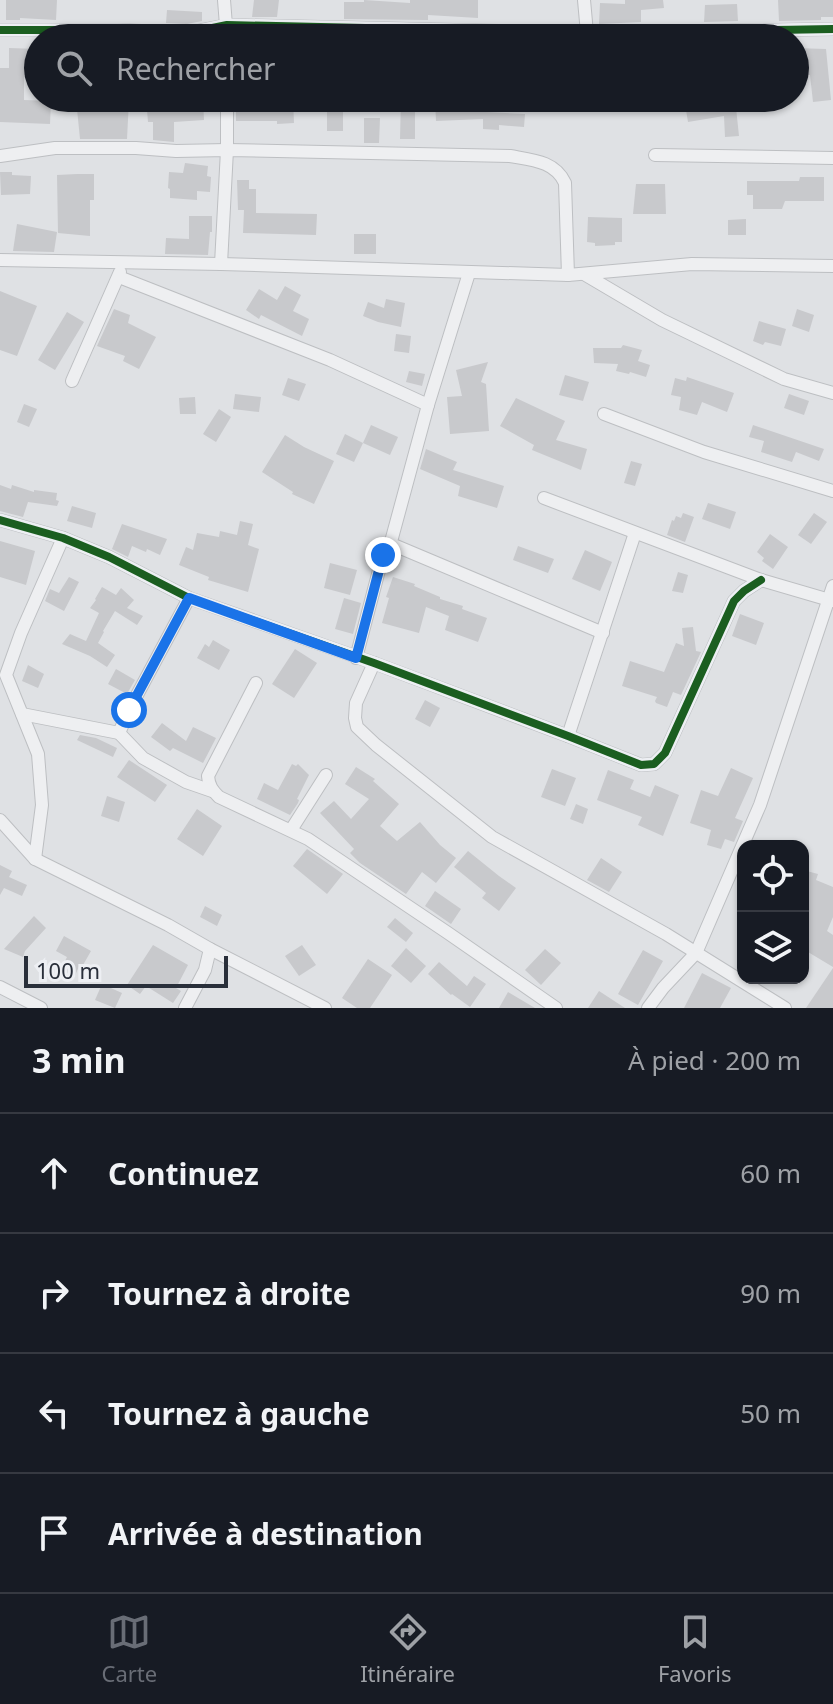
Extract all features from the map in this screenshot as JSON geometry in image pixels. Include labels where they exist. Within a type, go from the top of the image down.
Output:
[{"type":"street","points":[[224,0],[226,24]]},
{"type":"street","points":[[584,0],[586,24]]},
{"type":"street","points":[[809,29],[833,29]]},
{"type":"street","points":[[0,30],[24,30]]},
{"type":"street","points":[[221,264],[227,112]]},
{"type":"street","points":[[0,156],[55,148],[136,148],[510,156],[549,164],[561,174],[565,183],[568,275]]},
{"type":"street","points":[[655,155],[833,158]]},
{"type":"street","points":[[0,260],[568,275],[692,264],[833,266]]},
{"type":"street","points":[[72,381],[124,262]]},
{"type":"street","points":[[389,549],[428,405],[469,273]]},
{"type":"street","points":[[583,273],[662,320],[784,379],[833,393]]},
{"type":"street","points":[[119,277],[330,360],[428,405]]},
{"type":"street","points":[[604,414],[704,452],[833,491]]},
{"type":"street","points":[[544,498],[761,580],[832,595],[760,805],[696,953],[648,1008]]},
{"type":"street","points":[[0,520],[63,538],[109,557],[189,598],[374,663],[641,765],[654,764],[665,753],[734,601],[761,580]]},
{"type":"street","points":[[568,736],[635,533]]},
{"type":"street","points":[[35,859],[42,805],[38,754],[13,688],[3,675],[63,538]]},
{"type":"street","points":[[356,658],[383,555],[396,546],[603,633]]},
{"type":"street","points":[[119,733],[189,598]]},
{"type":"street","points":[[374,663],[356,703],[355,718],[357,727],[376,745],[492,837],[666,934],[785,1008]]},
{"type":"street","points":[[212,791],[208,776],[256,683]]},
{"type":"street","points":[[22,714],[119,733],[143,758],[186,782],[212,791],[308,839],[556,1008]]},
{"type":"street","points":[[291,830],[326,775]]},
{"type":"street","points":[[0,820],[35,859],[325,1008]]},
{"type":"street","points":[[185,1008],[205,970],[210,949]]},
{"type":"street","points":[[0,987],[41,1008]]},
{"type":"building","points":[[6,0],[57,0],[56,20],[6,20]]},
{"type":"building","points":[[254,0],[279,0],[277,17],[252,17]]},
{"type":"building","points":[[410,0],[478,0],[478,18],[428,15],[428,20],[344,19],[344,2],[410,3]]},
{"type":"building","points":[[625,0],[663,0],[664,8],[641,10],[641,22],[599,24],[600,3],[625,4]]},
{"type":"building","points":[[778,0],[833,0],[833,17],[779,21]]},
{"type":"building","points":[[737,4],[738,21],[704,22],[705,5]]},
{"type":"building","points":[[167,10],[202,12],[202,21],[166,23]]},
{"type":"building","points":[[9,48],[24,49],[24,112],[51,112],[50,124],[0,122],[0,68],[9,68]]},
{"type":"building","points":[[809,48],[826,49],[831,100],[813,102]]},
{"type":"building","points":[[77,112],[128,112],[127,139],[80,139]]},
{"type":"building","points":[[147,112],[204,112],[204,120],[174,122],[174,142],[153,140],[153,122],[148,122]]},
{"type":"building","points":[[236,112],[294,112],[294,123],[236,121]]},
{"type":"building","points":[[327,112],[343,112],[343,131],[327,131]]},
{"type":"building","points":[[401,112],[415,112],[415,139],[400,139]]},
{"type":"building","points":[[436,112],[525,114],[524,127],[499,125],[499,130],[483,129],[483,119],[436,121]]},
{"type":"building","points":[[686,112],[736,112],[739,136],[725,137],[724,116],[688,122]]},
{"type":"building","points":[[364,118],[380,118],[379,143],[364,143]]},
{"type":"building","points":[[185,163],[208,166],[210,192],[197,191],[197,200],[170,198],[169,172],[183,173]]},
{"type":"building","points":[[0,172],[31,176],[30,194],[1,195]]},
{"type":"building","points":[[94,174],[90,236],[58,233],[57,175]]},
{"type":"building","points":[[800,177],[824,177],[824,201],[785,201],[782,209],[753,209],[753,195],[747,195],[747,181],[799,181]]},
{"type":"building","points":[[237,180],[249,180],[249,189],[256,189],[256,213],[317,214],[316,235],[243,233],[244,210],[238,210]]},
{"type":"building","points":[[636,184],[665,184],[666,214],[633,214]]},
{"type":"building","points":[[189,216],[212,216],[208,255],[165,254],[166,238],[189,239]]},
{"type":"building","points":[[588,217],[622,218],[622,242],[595,246],[595,243],[587,242]]},
{"type":"building","points":[[746,219],[746,235],[728,235],[728,220]]},
{"type":"building","points":[[17,224],[57,232],[54,252],[13,251]]},
{"type":"building","points":[[354,234],[376,234],[376,254],[354,254]]},
{"type":"building","points":[[285,286],[301,295],[293,311],[309,319],[302,336],[261,315],[259,319],[246,310],[259,289],[277,300]]},
{"type":"building","points":[[0,291],[37,306],[17,356],[0,350]]},
{"type":"building","points":[[386,299],[405,303],[401,327],[363,316],[368,302],[384,308]]},
{"type":"building","points":[[114,309],[130,315],[128,323],[156,337],[139,369],[123,361],[125,356],[97,346]]},
{"type":"building","points":[[797,309],[814,315],[809,332],[792,326]]},
{"type":"building","points":[[67,312],[84,322],[55,370],[38,360]]},
{"type":"building","points":[[759,321],[786,329],[781,346],[753,341]]},
{"type":"building","points":[[396,334],[411,336],[409,353],[394,351]]},
{"type":"building","points":[[623,345],[642,350],[638,361],[650,365],[646,377],[616,371],[618,364],[594,363],[593,348],[621,348]]},
{"type":"building","points":[[488,362],[481,382],[486,384],[489,431],[450,434],[447,397],[462,396],[456,370]]},
{"type":"building","points":[[409,371],[425,374],[422,386],[406,382]]},
{"type":"building","points":[[565,375],[589,382],[583,401],[559,395]]},
{"type":"building","points":[[687,377],[734,393],[727,412],[702,402],[697,415],[679,410],[681,397],[671,395],[675,378],[686,381]]},
{"type":"building","points":[[288,378],[306,384],[299,401],[282,395]]},
{"type":"building","points":[[235,394],[261,397],[259,412],[233,409]]},
{"type":"building","points":[[789,394],[809,401],[804,415],[784,408]]},
{"type":"building","points":[[195,397],[196,414],[180,414],[179,398]]},
{"type":"building","points":[[516,398],[565,421],[556,440],[587,449],[581,470],[532,450],[534,445],[500,426]]},
{"type":"building","points":[[24,404],[37,409],[29,427],[17,422]]},
{"type":"building","points":[[219,409],[231,417],[216,442],[203,434]]},
{"type":"building","points":[[371,425],[398,437],[390,455],[363,443]]},
{"type":"building","points":[[753,425],[824,449],[819,461],[796,452],[792,462],[761,452],[764,441],[749,437]]},
{"type":"building","points":[[345,434],[363,443],[354,462],[336,454]]},
{"type":"building","points":[[285,435],[334,461],[314,504],[292,494],[262,472]]},
{"type":"building","points":[[426,449],[457,462],[453,470],[504,486],[497,508],[458,496],[460,486],[420,469]]},
{"type":"building","points":[[631,461],[642,464],[635,486],[624,483]]},
{"type":"building","points":[[0,485],[11,489],[12,485],[34,492],[57,493],[56,500],[59,501],[57,506],[28,502],[23,517],[0,511]]},
{"type":"building","points":[[708,503],[736,512],[730,529],[702,519]]},
{"type":"building","points":[[72,506],[96,513],[92,528],[67,521]]},
{"type":"building","points":[[683,513],[694,517],[685,542],[667,535],[672,520],[676,516],[681,518]]},
{"type":"building","points":[[814,513],[827,522],[811,544],[798,535]]},
{"type":"building","points":[[240,521],[253,524],[248,545],[259,549],[248,592],[208,580],[209,577],[179,565],[186,547],[193,550],[197,533],[219,537],[220,531],[237,535]]},
{"type":"building","points":[[122,524],[167,539],[160,555],[132,546],[128,557],[112,549]]},
{"type":"building","points":[[770,534],[788,547],[773,569],[762,561],[764,558],[757,552]]},
{"type":"building","points":[[0,541],[35,551],[26,585],[0,577]]},
{"type":"building","points":[[518,546],[554,559],[548,573],[513,560]]},
{"type":"building","points":[[585,550],[612,562],[600,591],[572,579]]},
{"type":"building","points":[[330,563],[357,570],[350,595],[324,588]]},
{"type":"building","points":[[678,572],[688,575],[683,593],[672,591]]},
{"type":"building","points":[[69,577],[79,582],[64,611],[45,601],[50,589],[59,593]]},
{"type":"building","points":[[393,577],[487,618],[478,642],[445,630],[449,616],[426,607],[419,633],[382,623]]},
{"type":"building","points":[[102,587],[116,595],[121,588],[134,600],[127,608],[143,616],[137,625],[115,611],[98,643],[115,655],[107,667],[62,644],[70,634],[86,641],[99,613],[90,608]]},
{"type":"building","points":[[344,598],[361,603],[353,634],[335,629]]},
{"type":"building","points":[[740,614],[764,623],[756,645],[732,636]]},
{"type":"building","points":[[693,627],[696,651],[701,652],[681,695],[673,692],[667,707],[656,703],[657,697],[622,686],[630,661],[664,672],[676,643],[684,646],[682,628]]},
{"type":"building","points":[[213,640],[230,650],[219,670],[197,658],[205,644],[209,647]]},
{"type":"building","points":[[295,649],[317,663],[294,698],[272,684]]},
{"type":"building","points":[[28,665],[44,674],[38,688],[22,681]]},
{"type":"building","points":[[116,669],[135,680],[127,694],[108,684]]},
{"type":"building","points":[[425,700],[440,708],[430,727],[415,719]]},
{"type":"building","points":[[162,723],[186,741],[193,727],[216,738],[203,763],[173,748],[170,751],[151,737]]},
{"type":"building","points":[[80,735],[96,738],[117,748],[113,757],[77,740]]},
{"type":"building","points":[[129,760],[167,785],[155,802],[117,777]]},
{"type":"building","points":[[292,764],[298,764],[309,775],[290,815],[257,799],[264,783],[278,790]]},
{"type":"building","points":[[356,767],[375,779],[373,781],[399,804],[380,826],[397,841],[420,822],[456,858],[436,883],[422,872],[406,894],[360,863],[350,853],[354,849],[320,813],[334,801],[351,819],[369,799],[345,784]]},
{"type":"building","points":[[731,768],[753,778],[735,818],[743,821],[734,842],[725,839],[721,849],[707,845],[711,830],[690,823],[701,790],[718,796]]},
{"type":"building","points":[[552,769],[576,778],[565,806],[541,797]]},
{"type":"building","points":[[608,770],[634,780],[630,789],[650,797],[655,785],[679,795],[663,836],[638,825],[642,817],[597,800]]},
{"type":"building","points":[[107,796],[125,802],[119,822],[101,816]]},
{"type":"building","points":[[576,804],[588,809],[583,824],[570,819]]},
{"type":"building","points":[[197,809],[222,826],[203,856],[177,839]]},
{"type":"building","points":[[307,849],[343,874],[327,894],[293,866]]},
{"type":"building","points":[[468,851],[516,888],[499,911],[482,898],[486,893],[454,867]]},
{"type":"building","points":[[601,858],[622,872],[609,892],[587,880]]},
{"type":"building","points":[[0,865],[12,871],[9,877],[27,885],[22,896],[4,888],[0,895]]},
{"type":"building","points":[[809,872],[818,874],[816,880],[833,887],[833,917],[827,931],[833,935],[833,967],[809,953]]},
{"type":"building","points":[[435,891],[461,909],[451,924],[425,906]]},
{"type":"building","points":[[205,906],[222,915],[217,926],[200,917]]},
{"type":"building","points":[[34,916],[46,928],[23,957],[4,949]]},
{"type":"building","points":[[395,918],[413,933],[406,942],[387,927]]},
{"type":"building","points":[[64,936],[91,951],[74,978],[60,971],[67,957],[56,951]]},
{"type":"building","points":[[153,945],[188,965],[176,988],[181,991],[173,1003],[146,986],[140,994],[127,985]]},
{"type":"building","points":[[302,945],[316,965],[299,976],[285,956]]},
{"type":"building","points":[[406,948],[426,966],[411,983],[391,966]]},
{"type":"building","points":[[545,949],[561,963],[541,985],[525,970]]},
{"type":"building","points":[[643,950],[663,961],[638,1005],[618,994]]},
{"type":"building","points":[[368,959],[392,975],[370,1008],[357,1008],[342,998]]},
{"type":"building","points":[[439,962],[467,986],[474,976],[486,984],[470,1007],[428,974]]},
{"type":"building","points":[[833,968],[833,1008],[806,1008]]},
{"type":"building","points":[[702,973],[731,988],[720,1008],[684,1008]]},
{"type":"building","points":[[102,984],[122,993],[115,1008],[95,1000]]},
{"type":"building","points":[[599,991],[625,1008],[588,1008]]},
{"type":"building","points":[[508,992],[535,1008],[499,1008]]},
{"type":"cycle path","points":[[809,29],[833,29]]},
{"type":"cycle path","points":[[0,30],[24,30]]},
{"type":"cycle path","points":[[0,520],[63,538],[109,557],[189,598],[374,663],[641,765],[654,764],[665,753],[734,601],[761,580]]},
{"type":"route","points":[[129,710],[189,598],[356,658],[383,555]]}]
